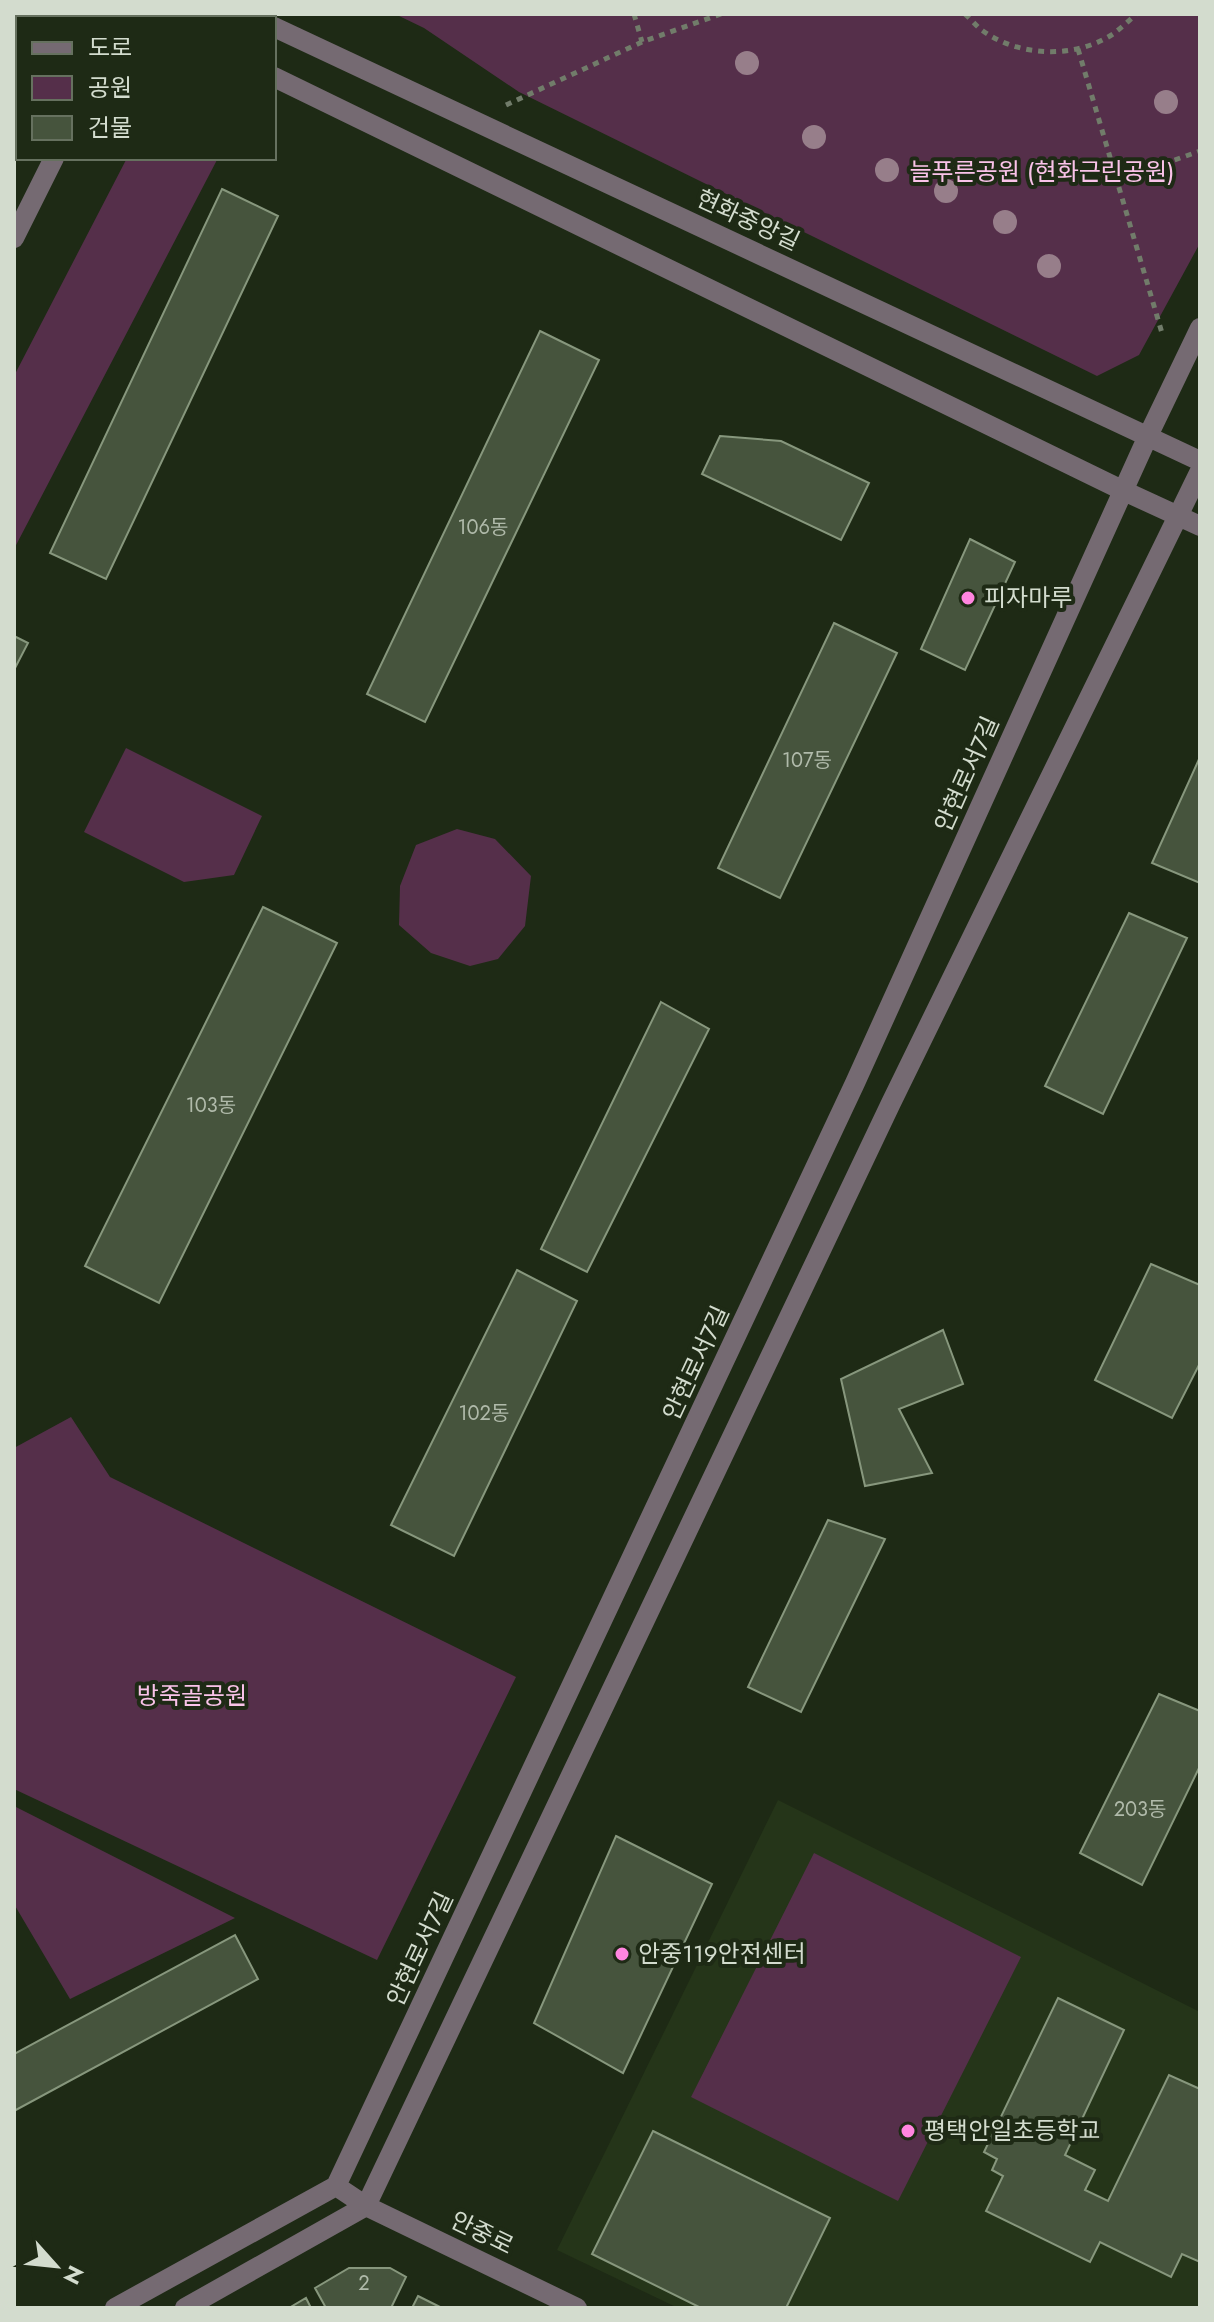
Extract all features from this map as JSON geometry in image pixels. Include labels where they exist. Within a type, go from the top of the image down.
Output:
[{"type":"street","name":"현화중앙길","points":[[276,28],[1200,461]]},
{"type":"street","points":[[276,78],[1200,526]]},
{"type":"street","points":[[14,236],[53,160]]},
{"type":"street","name":"안현로서7길","points":[[336,2186],[836,1126],[1148,436],[1200,328]]},
{"type":"street","points":[[185,2308],[366,2206],[897,1089],[1200,471]]},
{"type":"street","points":[[115,2308],[336,2186]]},
{"type":"street","name":"안중로","points":[[336,2186],[366,2206],[577,2308]]},
{"type":"path","points":[[634,14],[642,42]]},
{"type":"path","points":[[505,105],[642,42],[721,14]]},
{"type":"path","points":[[965,14],[983,31],[1013,46],[1045,52],[1078,49],[1111,35],[1136,14]]},
{"type":"path","points":[[1078,49],[1162,333]]},
{"type":"path","points":[[1118,180],[1200,151]]},
{"type":"shaded area","name":"평택안일초등학교","points":[[778,1800],[1200,2012],[1200,2308],[678,2308],[557,2250]]},
{"type":"green space","name":"늘푸른공원 (현화근린공원)","points":[[395,14],[1200,14],[1200,243],[1139,355],[1097,376],[519,92],[424,28]]},
{"type":"green space","points":[[126,160],[217,160],[14,549],[14,376]]},
{"type":"green space","points":[[126,748],[262,816],[234,875],[184,882],[84,832]]},
{"type":"green space","points":[[457,829],[495,839],[531,876],[525,926],[498,959],[470,966],[431,953],[399,925],[400,886],[416,845]]},
{"type":"green space","name":"방죽골공원","points":[[71,1417],[110,1477],[516,1677],[377,1960],[14,1789],[14,1448]]},
{"type":"green space","points":[[14,1806],[235,1918],[70,1999],[14,1904]]},
{"type":"green space","points":[[814,1853],[1021,1957],[898,2201],[691,2097]]},
{"type":"building","points":[[222,189],[278,216],[106,579],[50,553]]},
{"type":"building","points":[[540,331],[599,360],[425,722],[367,694]]},
{"type":"building","points":[[720,436],[781,441],[869,483],[841,540],[702,474]]},
{"type":"building","points":[[970,539],[1015,562],[965,670],[921,649]]},
{"type":"building","points":[[834,623],[897,653],[780,898],[718,868]]},
{"type":"building","points":[[14,636],[28,643],[14,670]]},
{"type":"building","points":[[1200,757],[1200,883],[1152,863]]},
{"type":"building","points":[[263,907],[337,943],[159,1303],[85,1266]]},
{"type":"building","points":[[1129,913],[1187,938],[1103,1114],[1045,1086]]},
{"type":"building","points":[[661,1002],[709,1029],[587,1272],[541,1249]]},
{"type":"building","points":[[1151,1264],[1200,1285],[1200,1363],[1172,1418],[1095,1380]]},
{"type":"building","points":[[517,1270],[577,1301],[454,1556],[391,1525]]},
{"type":"building","points":[[943,1330],[963,1384],[899,1409],[932,1473],[865,1486],[841,1379]]},
{"type":"building","points":[[828,1520],[885,1539],[801,1712],[748,1687]]},
{"type":"building","points":[[1159,1694],[1200,1711],[1200,1766],[1142,1885],[1080,1853]]},
{"type":"building","name":"안중119안전센터","points":[[616,1836],[712,1884],[623,2073],[534,2023]]},
{"type":"building","points":[[235,1935],[258,1979],[14,2111],[14,2054]]},
{"type":"building","points":[[1058,1998],[1124,2030],[1065,2155],[1095,2170],[1085,2190],[1108,2201],[1169,2075],[1200,2089],[1200,2262],[1182,2254],[1171,2277],[1100,2242],[1090,2262],[986,2211],[1003,2176],[992,2170],[997,2159],[984,2152]]},
{"type":"building","points":[[653,2131],[830,2218],[786,2308],[701,2308],[592,2254]]},
{"type":"building","points":[[349,2268],[390,2268],[406,2277],[391,2308],[326,2308],[315,2288]]},
{"type":"building","points":[[418,2296],[442,2308],[412,2308]]},
{"type":"building","points":[[306,2298],[311,2308],[289,2308]]},
{"type":"place","name":"피자마루","points":[[968,598]]},
{"type":"place","name":"안중119안전센터","points":[[622,1954]]},
{"type":"place","name":"평택안일초등학교","points":[[908,2131]]}]
